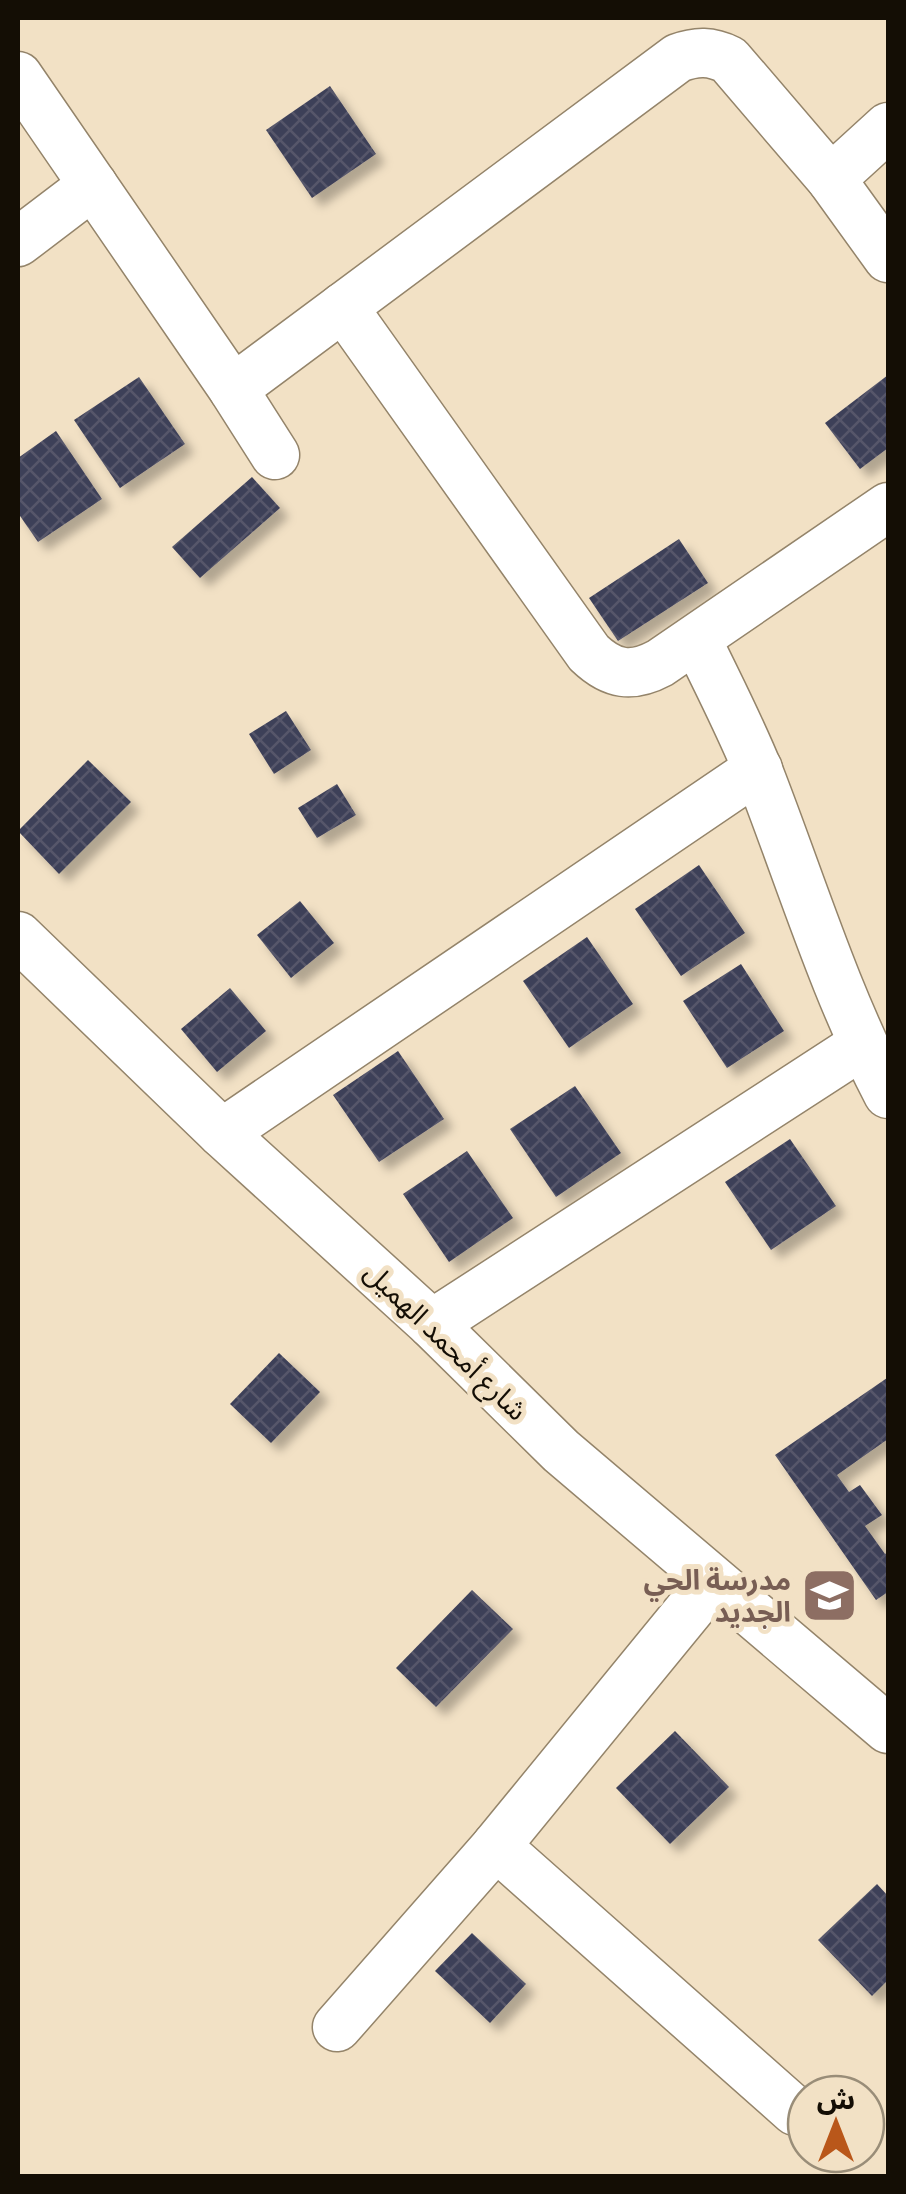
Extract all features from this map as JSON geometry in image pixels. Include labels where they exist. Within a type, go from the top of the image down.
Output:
[{"type":"street","points":[[233,389],[678,58],[689,54],[716,53],[729,60],[831,180],[888,258]]},
{"type":"street","points":[[18,76],[275,455]]},
{"type":"street","points":[[831,180],[888,127]]},
{"type":"street","points":[[18,242],[93,186]]},
{"type":"street","points":[[344,307],[604,667],[624,674],[642,673],[698,640],[888,507]]},
{"type":"street","points":[[698,640],[758,770],[819,941],[862,1045],[888,1094]]},
{"type":"street","points":[[222,1133],[758,770]]},
{"type":"street","name":"شارع أمحمد الهميل","points":[[18,936],[222,1133],[432,1324],[561,1452],[888,1729]]},
{"type":"street","points":[[432,1324],[862,1045]]},
{"type":"street","points":[[337,2027],[496,1846],[712,1582]]},
{"type":"street","points":[[496,1846],[786,2102]]},
{"type":"building","points":[[330,86],[376,154],[312,198],[266,130]]},
{"type":"building","points":[[888,375],[888,448],[860,469],[825,423]]},
{"type":"building","points":[[139,377],[185,444],[120,488],[74,420]]},
{"type":"building","points":[[56,431],[102,499],[38,542],[18,513],[18,458]]},
{"type":"building","points":[[252,477],[280,508],[200,578],[172,547]]},
{"type":"building","points":[[679,539],[708,583],[618,641],[589,598]]},
{"type":"building","points":[[286,711],[311,750],[274,774],[249,734]]},
{"type":"building","points":[[88,760],[131,802],[59,874],[18,831]]},
{"type":"building","points":[[337,784],[356,815],[317,838],[298,808]]},
{"type":"building","points":[[699,865],[745,933],[681,976],[635,909]]},
{"type":"building","points":[[300,901],[334,943],[291,978],[257,935]]},
{"type":"building","points":[[587,937],[633,1004],[569,1048],[523,981]]},
{"type":"building","points":[[741,964],[784,1031],[727,1068],[683,1001]]},
{"type":"building","points":[[230,988],[266,1031],[217,1072],[181,1029]]},
{"type":"building","points":[[398,1051],[444,1119],[379,1162],[333,1095]]},
{"type":"building","points":[[575,1086],[621,1153],[556,1197],[510,1129]]},
{"type":"building","points":[[790,1139],[836,1206],[771,1250],[725,1182]]},
{"type":"building","points":[[467,1151],[513,1218],[449,1262],[403,1194]]},
{"type":"building","points":[[279,1353],[320,1392],[271,1443],[230,1404]]},
{"type":"building","name":"مدرسة الحي الجديد","points":[[887,1378],[888,1439],[837,1475],[849,1492],[860,1485],[882,1515],[865,1526],[885,1554],[888,1552],[888,1592],[876,1600],[775,1455]]},
{"type":"building","points":[[472,1590],[513,1629],[436,1707],[396,1668]]},
{"type":"building","points":[[675,1731],[729,1787],[670,1844],[616,1788]]},
{"type":"building","points":[[877,1884],[888,1896],[888,1980],[872,1996],[818,1940]]},
{"type":"building","points":[[472,1933],[526,1984],[490,2023],[435,1971]]},
{"type":"place","name":"مدرسة الحي الجديد","points":[[830,1596]]}]
